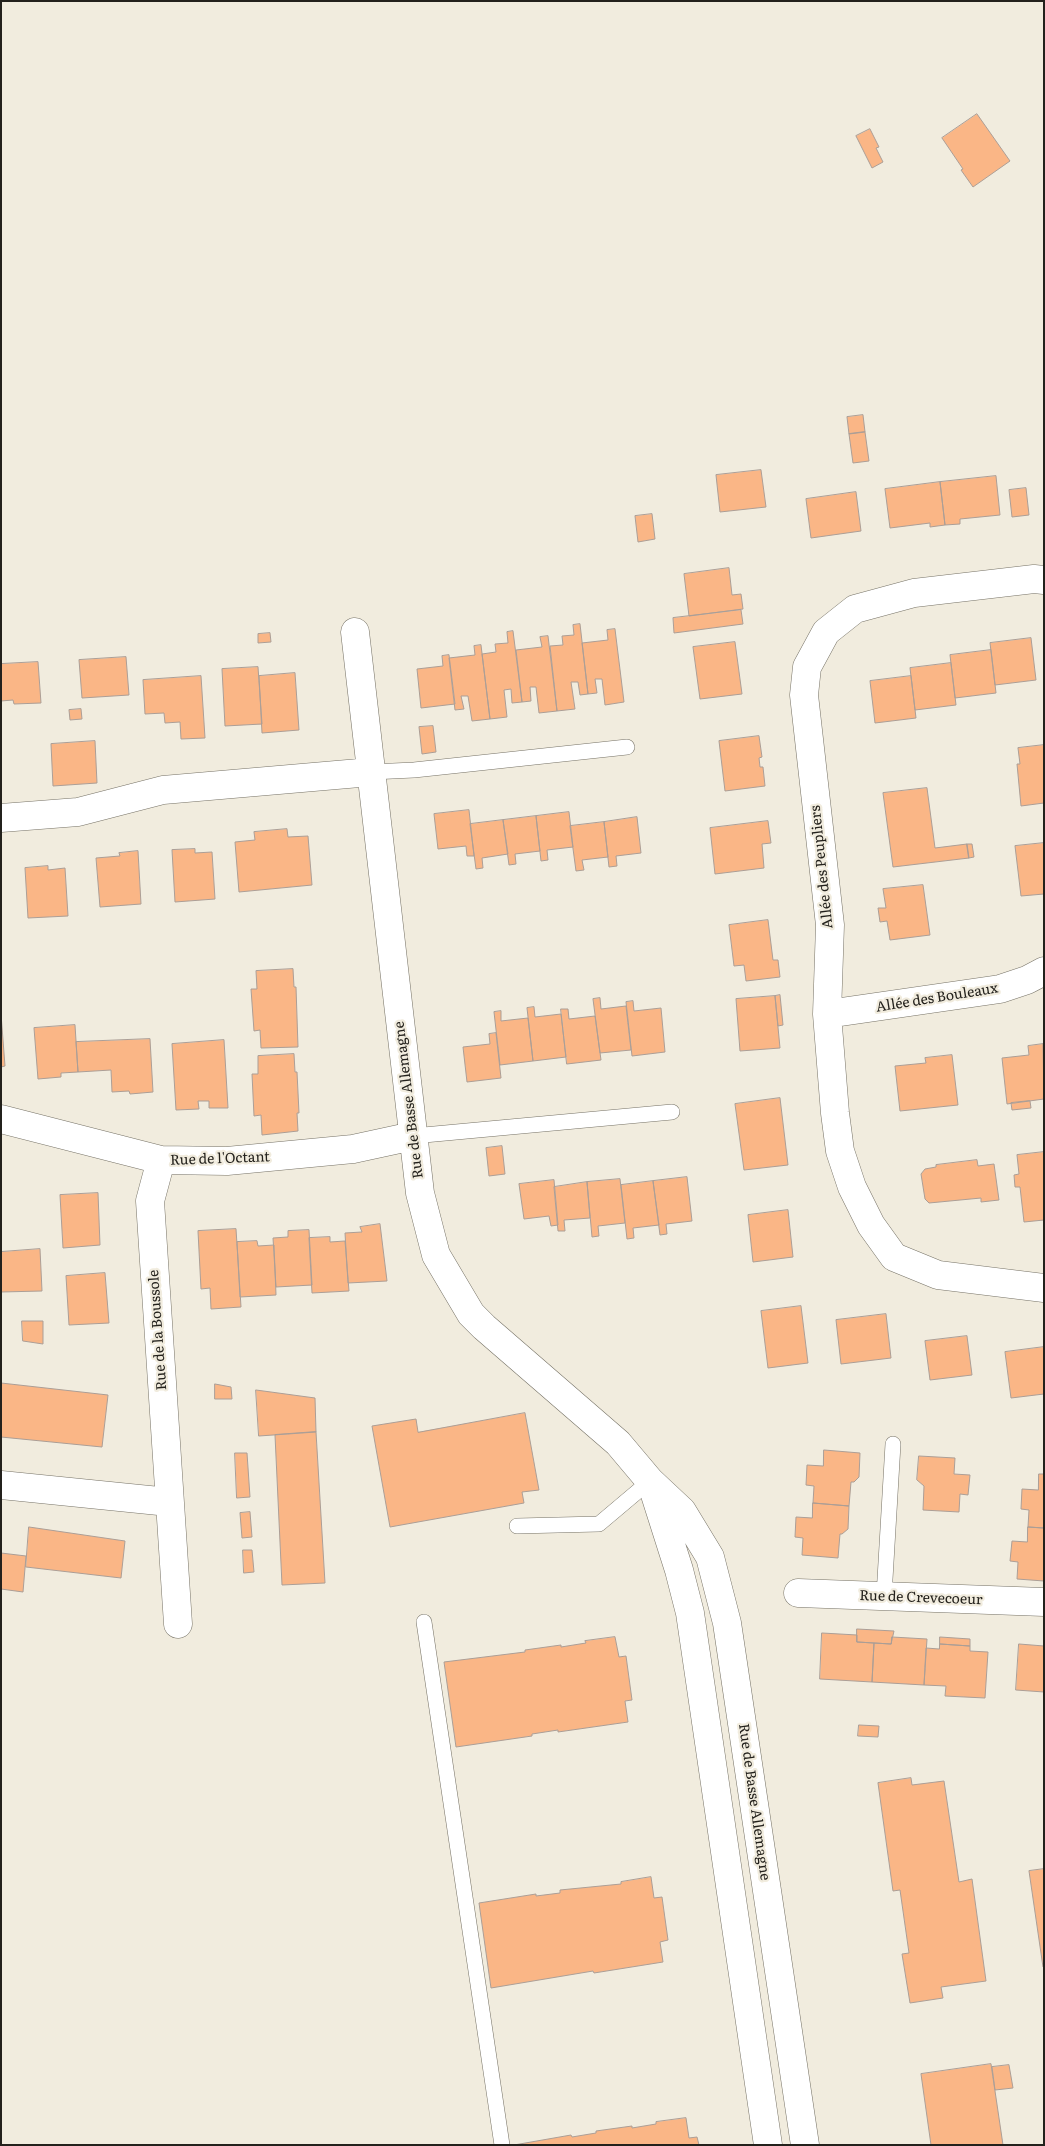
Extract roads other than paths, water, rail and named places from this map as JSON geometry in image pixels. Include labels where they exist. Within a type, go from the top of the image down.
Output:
[{"type":"street","name":"Allée des Peupliers","points":[[1044,580],[1034,579],[914,593],[855,609],[826,632],[807,668],[804,695],[830,925],[827,1014],[835,1114],[840,1151],[852,1187],[871,1225],[894,1257],[938,1275],[1044,1288]]},
{"type":"street","name":"Rue de Basse Allemagne","points":[[355,632],[420,1193],[436,1255],[471,1314],[501,1343],[618,1443],[650,1481],[682,1511],[710,1557],[729,1633],[805,2145]]},
{"type":"street","points":[[1,818],[78,812],[162,790],[371,772]]},
{"type":"street","name":"Allée des Bouleaux","points":[[827,1014],[1000,989],[1027,980],[1044,970]]},
{"type":"street","name":"Rue de l'Octant","points":[[1,1118],[161,1160],[226,1161],[343,1150],[413,1136]]},
{"type":"street","name":"Rue de la Boussole","points":[[161,1160],[150,1201],[178,1624]]},
{"type":"street","name":"Rue de Basse Allemagne","points":[[650,1481],[679,1570],[690,1614],[768,2145]]},
{"type":"street","points":[[1,1485],[169,1502]]},
{"type":"street","name":"Rue de Crevecoeur","points":[[798,1593],[1044,1602]]},
{"type":"lane","points":[[371,772],[414,770],[627,747]]},
{"type":"lane","points":[[413,1136],[672,1112]]},
{"type":"lane","points":[[884,1596],[893,1444]]},
{"type":"lane","points":[[517,1526],[599,1524],[650,1481]]},
{"type":"lane","points":[[424,1622],[502,2145]]}]
